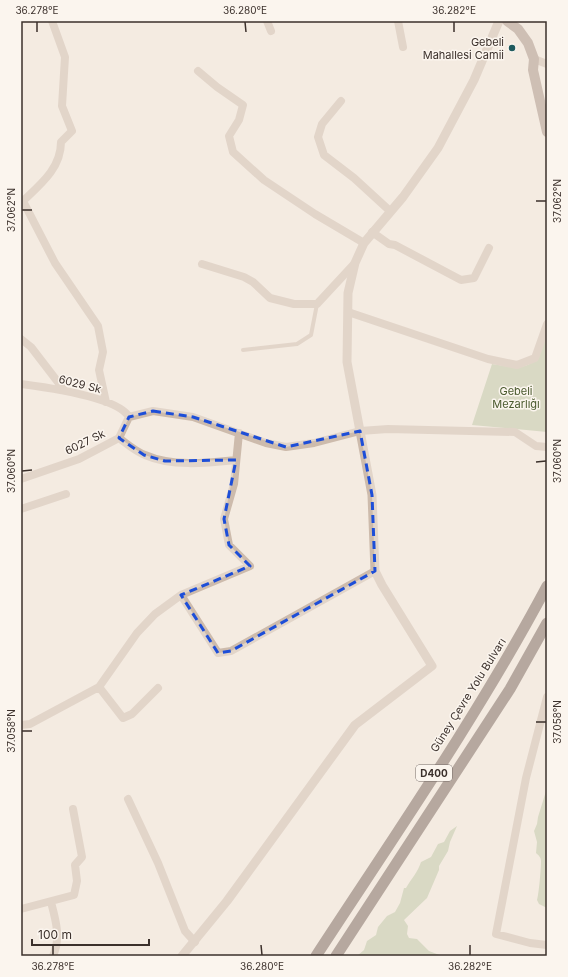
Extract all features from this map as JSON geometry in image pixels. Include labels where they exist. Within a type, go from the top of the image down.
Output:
[{"type":"highway","name":"Güney Çevre Yolu Bulvarı","points":[[316,956],[516,644],[547,586]]},
{"type":"highway","name":"D400","points":[[336,956],[510,689],[546,626]]},
{"type":"main road","points":[[507,21],[518,29],[528,43],[534,59],[533,70],[547,132]]},
{"type":"street","points":[[52,21],[65,57],[62,106],[72,131],[61,142],[61,153],[50,175],[23,201],[24,210],[55,262],[98,326],[103,352],[99,370],[106,402]]},
{"type":"street","points":[[267,21],[271,31]]},
{"type":"street","points":[[398,21],[403,47]]},
{"type":"street","points":[[182,956],[195,942],[355,724],[432,666],[382,585],[376,571],[372,495],[347,362],[348,293],[355,263],[364,243],[403,197],[438,148],[457,115],[474,80],[499,21]]},
{"type":"street","points":[[534,59],[547,64]]},
{"type":"street","points":[[198,71],[217,87],[243,105],[239,120],[229,136],[233,152],[264,180],[315,214],[364,243]]},
{"type":"street","points":[[341,101],[322,124],[318,137],[324,155],[354,178],[390,212]]},
{"type":"street","points":[[372,232],[389,244],[395,245],[461,280],[474,278],[489,248]]},
{"type":"street","points":[[202,264],[214,266],[244,277],[253,282],[270,298],[294,304],[317,304],[355,263]]},
{"type":"street","points":[[348,312],[488,359],[517,365],[535,358],[547,324]]},
{"type":"street","points":[[21,339],[32,348],[64,390]]},
{"type":"street","name":"6029 Sk","points":[[21,384],[64,390],[106,402],[126,411],[129,417]]},
{"type":"street","points":[[129,417],[153,411],[193,416],[239,434],[286,448],[314,443],[360,431],[388,429],[515,432],[536,446],[547,447]]},
{"type":"street","name":"6027 Sk","points":[[21,479],[79,459],[119,438],[129,417]]},
{"type":"street","points":[[21,725],[30,724],[99,687],[137,633],[155,614],[181,595],[250,566],[229,545],[224,519],[234,484],[239,434]]},
{"type":"street","points":[[119,438],[144,455],[165,461],[204,463],[236,460]]},
{"type":"street","points":[[21,509],[66,494]]},
{"type":"street","points":[[181,595],[218,653],[231,651],[376,571]]},
{"type":"street","points":[[99,687],[123,718],[132,714],[158,688]]},
{"type":"street","points":[[547,697],[526,778],[496,934],[530,943],[547,945]]},
{"type":"street","points":[[128,799],[158,863],[185,932],[195,942]]},
{"type":"street","points":[[21,909],[74,895],[77,881],[76,865],[82,858],[73,809]]},
{"type":"street","points":[[51,902],[58,927],[56,948],[53,956]]},
{"type":"lane","points":[[243,350],[297,344],[311,335],[317,304]]},
{"type":"highlighted area","points":[[153,411],[193,417],[286,447],[360,431],[372,495],[375,571],[231,651],[218,653],[181,595],[250,566],[229,545],[224,519],[236,460],[165,461],[144,455],[119,438],[129,417]]},
{"type":"green space","name":"Gebeli Mezarlığı","points":[[547,325],[547,432],[472,425],[492,364],[518,367],[526,366],[532,362],[540,349]]},
{"type":"green space","points":[[547,788],[547,908],[539,904],[537,900],[541,861],[540,857],[536,853],[537,842],[534,831]]},
{"type":"green space","points":[[457,826],[448,851],[439,866],[439,870],[427,898],[404,920],[408,926],[407,934],[409,938],[417,939],[429,951],[442,956],[357,956],[364,950],[367,941],[376,935],[378,927],[387,916],[395,912],[400,903],[404,888],[406,888],[421,862],[431,857],[438,844],[444,842],[450,831]]},
{"type":"place","name":"Gebeli Mahallesi Camii","points":[[512,48]]}]
